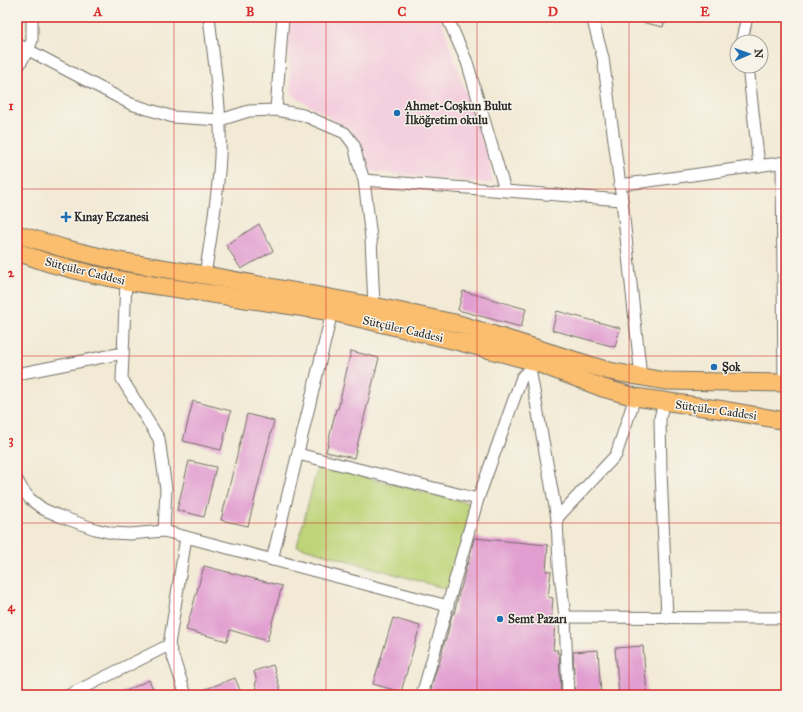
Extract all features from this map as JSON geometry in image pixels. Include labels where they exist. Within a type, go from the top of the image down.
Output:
[{"type":"main road","name":"Sütçüler Caddesi","points":[[17,234],[63,248],[118,261],[205,275],[374,306],[459,324],[609,372],[665,381],[785,383]]},
{"type":"main road","name":"Sütçüler Caddesi","points":[[17,252],[49,263],[126,281],[332,312],[456,341],[635,397],[786,421]]},
{"type":"street","points":[[17,69],[32,40],[32,17]]},
{"type":"street","points":[[205,275],[216,202],[220,157],[220,120],[209,17]]},
{"type":"street","points":[[276,110],[283,17]]},
{"type":"street","points":[[447,17],[467,62],[504,190]]},
{"type":"street","points":[[592,17],[604,58],[622,200],[641,377]]},
{"type":"street","points":[[743,34],[747,17]]},
{"type":"street","points":[[17,44],[131,104],[173,117],[220,120],[249,111],[276,110],[303,115],[345,133],[354,145],[364,180],[371,238],[374,306]]},
{"type":"street","points":[[749,74],[759,166]]},
{"type":"street","points":[[620,185],[784,163],[785,383]]},
{"type":"street","points":[[364,180],[622,200]]},
{"type":"street","points":[[126,281],[122,379],[159,439],[166,490],[164,531]]},
{"type":"street","points":[[272,560],[332,312]]},
{"type":"street","points":[[17,374],[123,353]]},
{"type":"street","points":[[422,695],[478,499],[522,377],[531,365]]},
{"type":"street","points":[[531,365],[557,518],[559,565],[565,617],[568,695]]},
{"type":"street","points":[[557,518],[616,455],[635,397]]},
{"type":"street","points":[[664,402],[660,418],[660,456],[667,618]]},
{"type":"street","points":[[298,454],[478,499]]},
{"type":"street","points":[[17,480],[30,499],[43,509],[95,529],[112,533],[130,534],[164,531],[448,606]]},
{"type":"street","points":[[186,538],[169,645],[186,695]]},
{"type":"street","points":[[565,617],[786,618]]},
{"type":"street","points":[[69,695],[169,645]]},
{"type":"shaded area","name":"Ahmet-Coşkun Bulut İlköğretim okulu","points":[[295,17],[440,17],[490,163],[493,184],[365,171],[350,130],[292,95],[287,30]]},
{"type":"green space","points":[[318,466],[473,504],[450,590],[297,546]]},
{"type":"building","points":[[638,17],[665,17],[663,27],[637,21]]},
{"type":"building","points":[[259,224],[273,251],[241,269],[226,245]]},
{"type":"building","points":[[463,291],[526,309],[521,327],[458,310]]},
{"type":"building","points":[[557,311],[620,328],[615,347],[552,330]]},
{"type":"building","points":[[351,351],[379,358],[354,458],[326,452],[336,409],[338,409]]},
{"type":"building","points":[[193,401],[231,411],[221,450],[183,441]]},
{"type":"building","points":[[247,414],[274,421],[248,526],[221,520]]},
{"type":"building","points":[[189,461],[216,467],[204,517],[177,510]]},
{"type":"building","name":"Semt Pazarı","points":[[474,538],[548,545],[546,571],[551,571],[548,597],[553,598],[551,624],[555,624],[553,650],[558,650],[557,653],[559,653],[561,695],[431,695],[432,684],[439,665],[452,614],[454,614]]},
{"type":"building","points":[[204,566],[282,586],[267,641],[230,630],[227,641],[186,630]]},
{"type":"building","points":[[393,618],[420,626],[401,692],[373,684]]},
{"type":"building","points":[[643,646],[647,695],[619,695],[615,648]]},
{"type":"building","points":[[598,650],[601,695],[575,695],[573,652]]},
{"type":"building","points":[[273,665],[282,695],[259,695],[255,683],[257,682],[254,671]]},
{"type":"building","points":[[235,678],[242,695],[193,695],[193,694]]},
{"type":"building","points":[[149,680],[156,695],[117,695]]},
{"type":"place","name":"Ahmet-Coşkun Bulut İlköğretim okulu","points":[[397,113]]},
{"type":"place","name":"Kınay Eczanesi","points":[[66,217]]},
{"type":"place","name":"Şok","points":[[714,367]]},
{"type":"place","name":"Semt Pazarı","points":[[500,619]]}]
